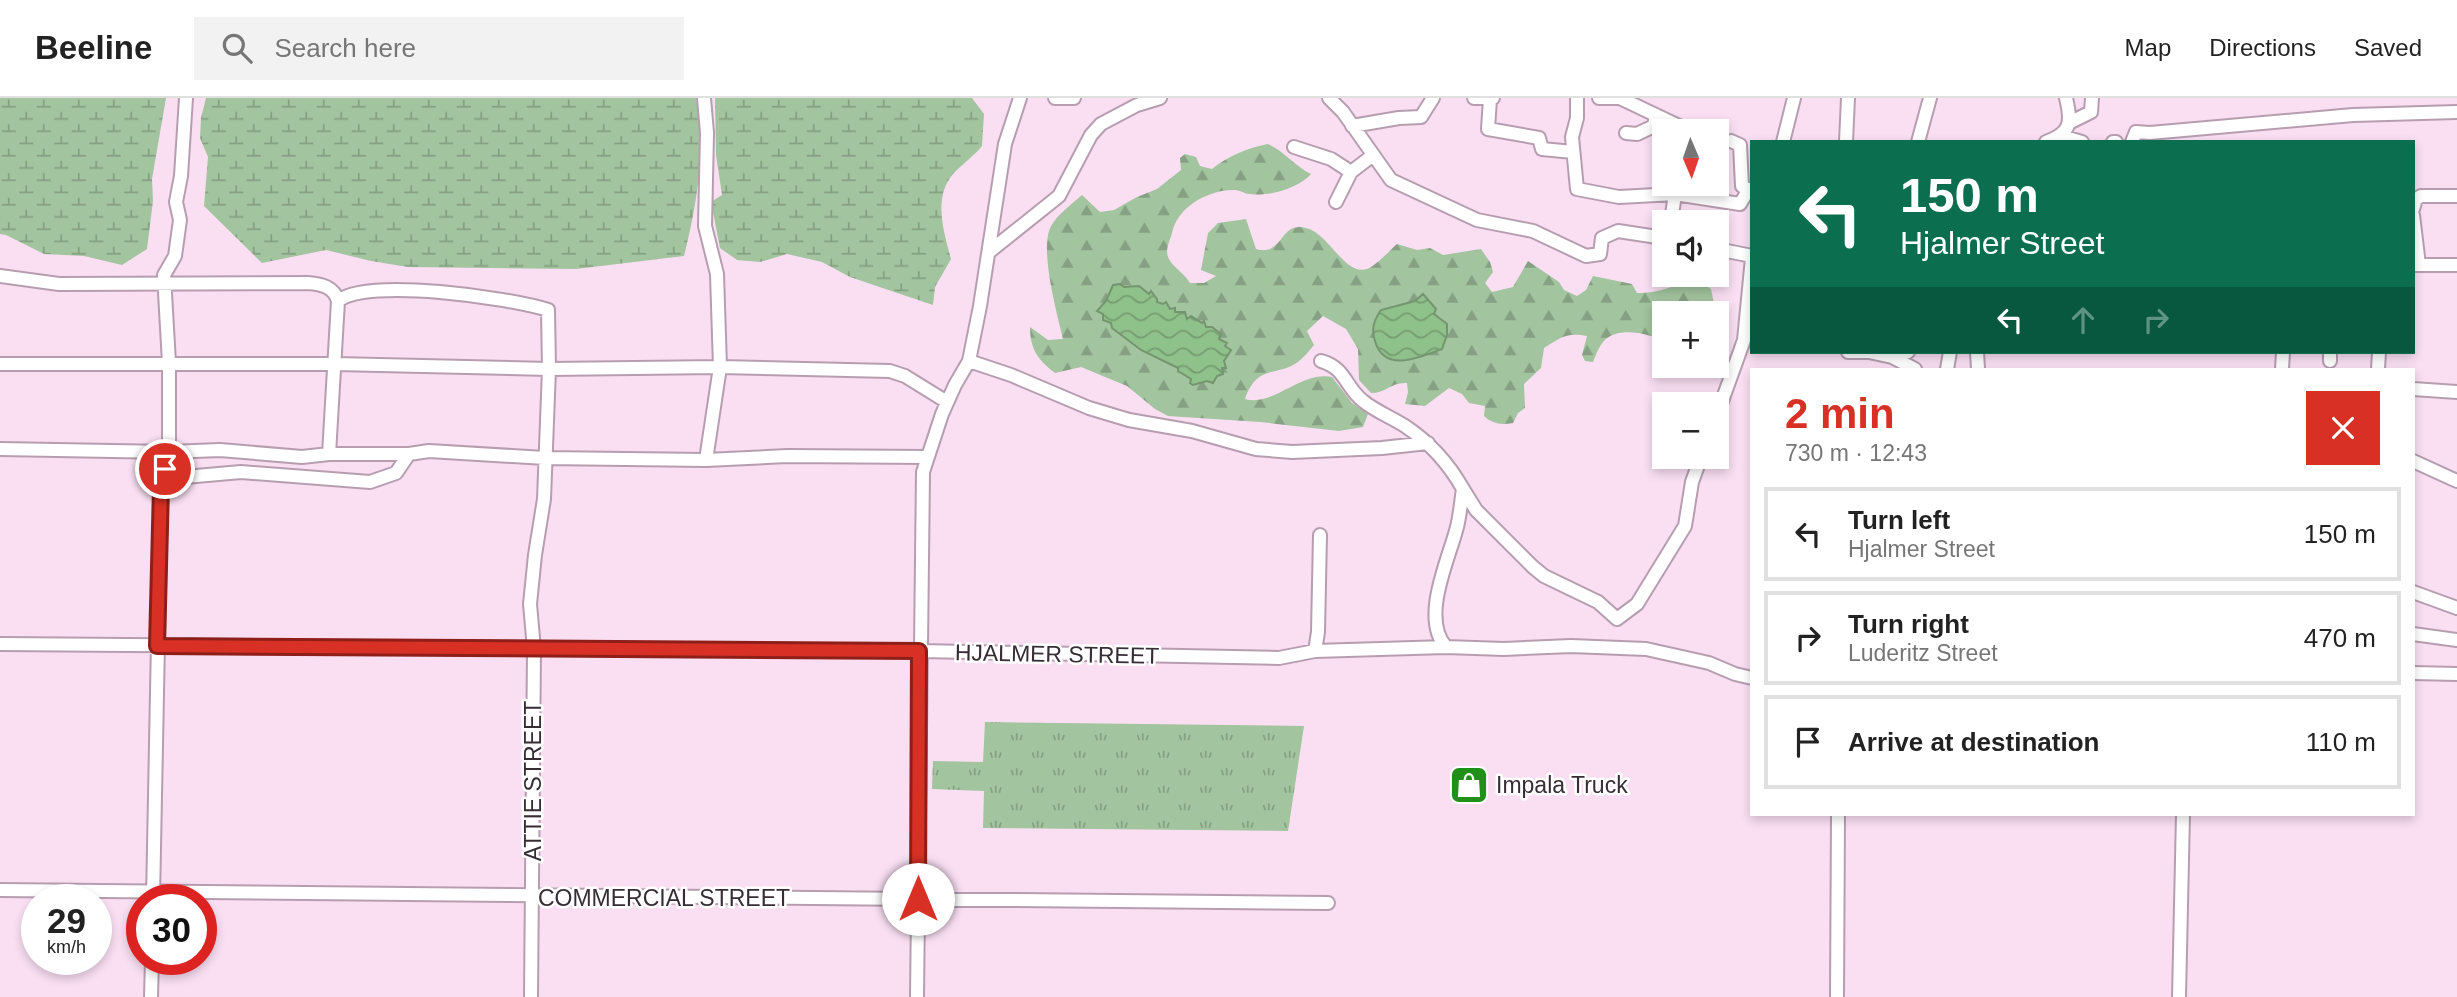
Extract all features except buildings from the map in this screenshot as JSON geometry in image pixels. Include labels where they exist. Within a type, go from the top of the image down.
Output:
[{"type":"street","points":[[153,884],[161,487],[169,452],[169,363],[164,275],[175,256],[180,220],[176,202],[181,176],[186,98]]},
{"type":"street","points":[[704,98],[708,133],[705,226],[717,274],[720,367],[706,460]]},
{"type":"street","points":[[917,997],[923,472],[947,402],[969,361],[1006,144],[1020,98]]},
{"type":"street","points":[[1055,98],[1074,98]]},
{"type":"street","points":[[989,253],[1059,196],[1091,135],[1101,124],[1137,105],[1160,98]]},
{"type":"street","points":[[1329,98],[1391,180],[1477,220],[1533,231],[1586,256],[1600,254],[1602,238],[1618,231],[1652,236]]},
{"type":"street","points":[[1352,126],[1399,118],[1418,118],[1433,98]]},
{"type":"street","points":[[1474,98],[1492,99],[1488,129],[1539,138],[1542,149],[1573,152]]},
{"type":"street","points":[[1577,98],[1577,118],[1572,137],[1577,189],[1619,197],[1652,195]]},
{"type":"street","points":[[1599,98],[1620,98],[1664,119]]},
{"type":"street","points":[[1784,140],[1794,98]]},
{"type":"street","points":[[1846,140],[1848,98]]},
{"type":"street","points":[[1918,140],[1930,98]]},
{"type":"street","points":[[2066,98],[2069,123]]},
{"type":"street","points":[[2051,140],[2061,136],[2069,123],[2091,112],[2092,98]]},
{"type":"street","points":[[2133,140],[2136,132],[2353,115],[2457,113]]},
{"type":"street","points":[[1626,133],[1637,134],[1654,126],[1656,115]]},
{"type":"street","points":[[2061,136],[2075,140]]},
{"type":"street","points":[[1688,196],[1740,204],[1750,191],[1742,186],[1740,145],[1731,141]]},
{"type":"street","points":[[1294,147],[1331,159],[1351,172]]},
{"type":"street","points":[[1336,202],[1351,172],[1372,156]]},
{"type":"street","points":[[2415,202],[2421,196],[2457,196]]},
{"type":"street","points":[[1729,252],[1750,257]]},
{"type":"street","points":[[2416,265],[2457,264]]},
{"type":"street","points":[[0,276],[59,284],[318,284],[336,293],[336,364],[329,454]]},
{"type":"street","name":"ATTIE STREET","points":[[338,302],[345,296],[380,292],[440,291],[522,302],[548,310],[550,369],[542,521],[530,604],[534,649],[531,997]]},
{"type":"street","points":[[1727,392],[1748,341],[1750,299]]},
{"type":"street","points":[[1878,354],[1892,357],[1913,368]]},
{"type":"street","points":[[1892,357],[1902,354]]},
{"type":"street","points":[[969,361],[1011,375],[1089,408],[1129,420],[1192,431],[1256,449],[1293,452],[1428,443]]},
{"type":"street","points":[[1321,361],[1339,369],[1357,396],[1368,405],[1428,443],[1464,489],[1475,510],[1544,576],[1598,602],[1617,619],[1637,604],[1685,526],[1697,469]]},
{"type":"street","points":[[0,364],[336,364],[550,369],[720,367],[891,371],[905,376],[947,402]]},
{"type":"street","points":[[2415,389],[2457,392]]},
{"type":"street","points":[[0,449],[169,452],[220,450],[302,457],[429,451],[545,458],[706,460],[799,456],[928,457]]},
{"type":"street","points":[[161,487],[185,477],[241,472],[370,482],[396,473],[409,454]]},
{"type":"street","points":[[274,476],[302,457]]},
{"type":"street","points":[[2415,462],[2457,481]]},
{"type":"street","points":[[1446,647],[1436,625],[1437,597],[1458,524],[1464,489]]},
{"type":"street","points":[[1315,651],[1318,632],[1320,535]]},
{"type":"street","points":[[2415,593],[2457,608]]},
{"type":"street","points":[[2415,634],[2457,640]]},
{"type":"street","name":"HJALMER STREET","points":[[0,644],[919,651],[1279,657],[1315,651],[1571,646],[1646,649],[1709,663],[1750,678]]},
{"type":"street","points":[[2415,673],[2457,674]]},
{"type":"street","points":[[1837,997],[1838,816]]},
{"type":"street","points":[[2179,997],[2183,816]]},
{"type":"street","name":"COMMERCIAL STREET","points":[[0,890],[126,895]]},
{"type":"street","name":"COMMERCIAL STREET","points":[[217,896],[1328,903]]},
{"type":"street","points":[[151,997],[152,975]]},
{"type":"green space","points":[[0,98],[166,98],[152,179],[153,201],[147,249],[122,265],[84,256],[44,254],[0,234]]},
{"type":"green space","points":[[206,98],[696,98],[700,138],[699,178],[684,256],[576,269],[408,267],[326,250],[262,263],[204,206],[208,157],[200,138]]},
{"type":"green space","points":[[715,98],[972,98],[984,114],[982,146],[954,173],[943,193],[942,215],[951,259],[935,287],[933,305],[850,277],[822,262],[787,254],[760,262],[737,260],[720,248],[711,202],[722,195],[716,155]]},
{"type":"green space","points":[[1268,144],[1311,174],[1283,190],[1257,195],[1225,190],[1205,196],[1187,208],[1175,224],[1167,253],[1171,262],[1190,283],[1204,283],[1216,276],[1201,270],[1208,233],[1218,223],[1246,219],[1256,249],[1272,248],[1291,229],[1306,228],[1314,231],[1351,266],[1359,269],[1371,267],[1397,244],[1417,250],[1430,248],[1443,255],[1481,249],[1493,272],[1485,283],[1492,292],[1513,287],[1528,261],[1559,282],[1564,290],[1577,296],[1586,290],[1593,276],[1632,284],[1637,293],[1670,287],[1708,287],[1714,301],[1652,301],[1652,336],[1634,332],[1610,336],[1602,343],[1593,362],[1585,361],[1582,355],[1587,336],[1569,335],[1560,338],[1544,348],[1541,368],[1524,384],[1525,408],[1518,413],[1513,423],[1509,424],[1491,421],[1484,416],[1485,406],[1469,403],[1462,394],[1449,388],[1425,406],[1405,404],[1407,383],[1371,393],[1359,380],[1358,349],[1346,329],[1323,316],[1307,331],[1314,345],[1304,356],[1298,362],[1255,381],[1245,399],[1266,398],[1309,379],[1332,377],[1352,403],[1368,414],[1363,427],[1339,431],[1168,416],[1127,386],[1081,367],[1055,373],[1044,363],[1033,348],[1030,327],[1048,340],[1063,339],[1050,281],[1047,250],[1051,226],[1061,214],[1082,195],[1100,212],[1114,210],[1157,189],[1181,170],[1180,158],[1185,154],[1196,157],[1200,166],[1212,169],[1238,153]]},
{"type":"green space","points":[[985,722],[1304,726],[1288,831],[983,828],[984,791],[932,789],[933,761],[983,762]]},
{"type":"water","points":[[1120,284],[1124,287],[1139,286],[1149,294],[1151,291],[1157,302],[1166,302],[1170,309],[1175,308],[1175,312],[1185,312],[1187,319],[1191,316],[1202,323],[1204,321],[1206,327],[1212,327],[1221,334],[1219,339],[1227,343],[1225,346],[1231,350],[1224,361],[1226,368],[1222,368],[1223,374],[1217,376],[1213,383],[1207,381],[1193,385],[1190,383],[1191,379],[1178,371],[1178,368],[1141,350],[1112,328],[1111,323],[1103,320],[1103,314],[1097,311],[1106,301],[1113,285]]},
{"type":"water","points":[[1423,294],[1436,309],[1434,314],[1447,324],[1447,335],[1442,349],[1413,359],[1394,360],[1386,357],[1380,351],[1373,332],[1381,310],[1415,301]]},
{"type":"place","name":"Impala Truck","points":[[1469,785]]},
{"type":"route","points":[[165,469],[161,487],[157,646],[919,651],[918,899]]}]
